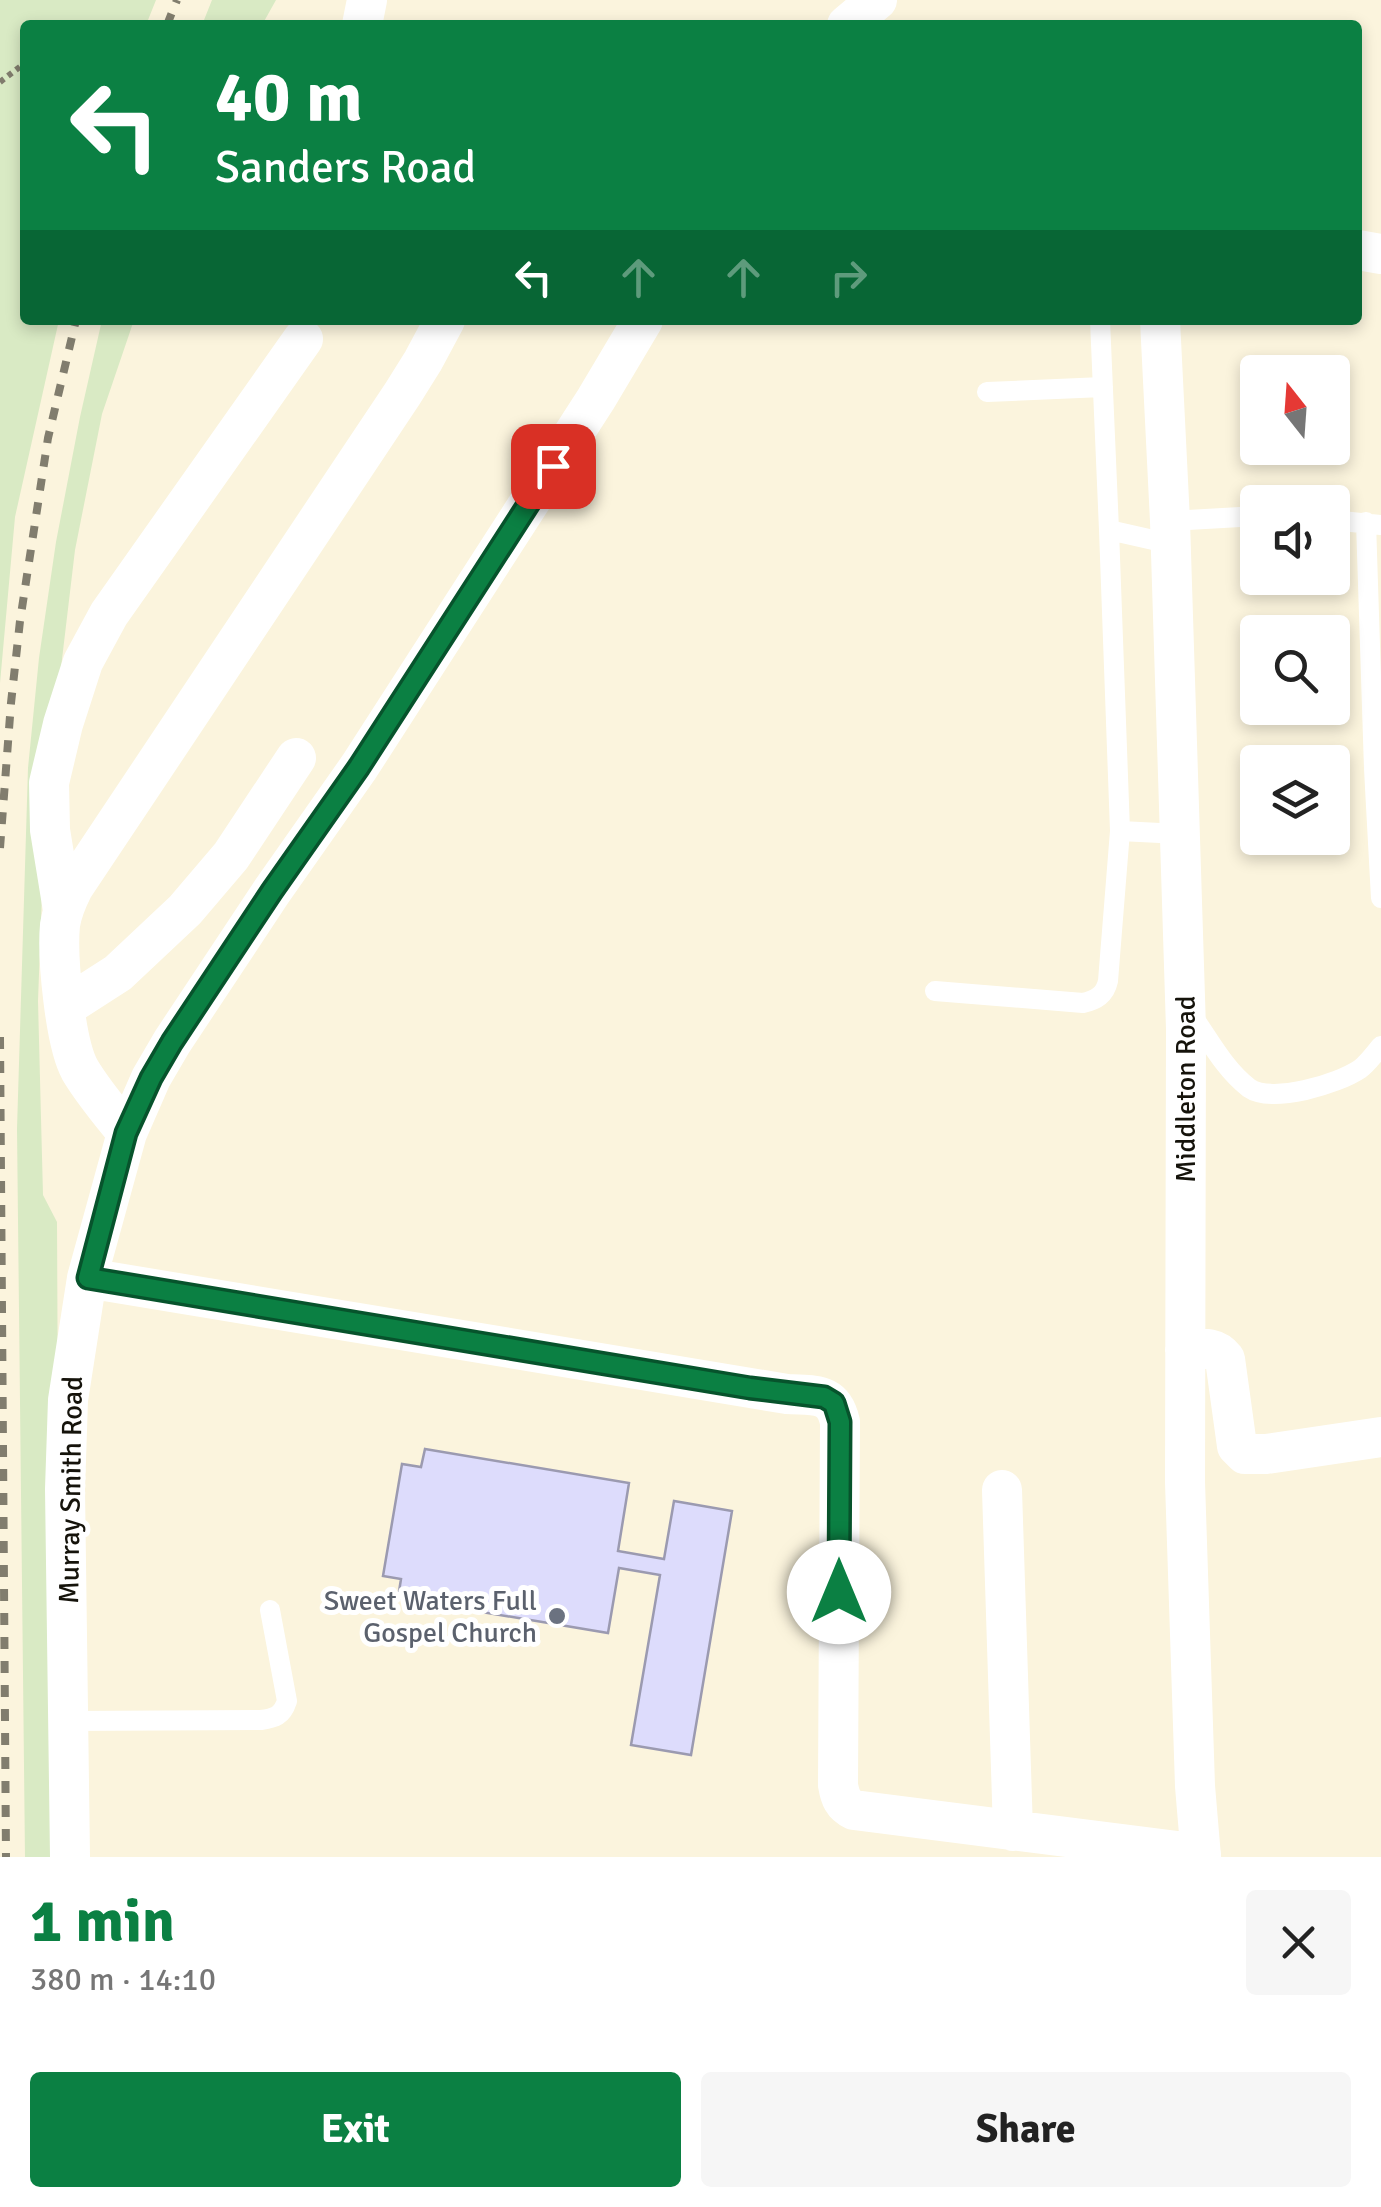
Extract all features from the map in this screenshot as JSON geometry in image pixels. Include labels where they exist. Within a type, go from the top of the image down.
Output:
[{"type":"street","points":[[853,20],[877,0]]},
{"type":"street","points":[[63,910],[73,888],[424,362],[442,325]]},
{"type":"street","name":"Murray Smith Road","points":[[70,1857],[65,1489],[68,1400],[88,1278],[126,1133],[172,1042],[359,767],[641,325]]},
{"type":"street","name":"Middleton Road","points":[[1160,325],[1186,1005],[1184,1482],[1201,1856]]},
{"type":"street","points":[[126,1133],[81,1072],[66,1028],[60,940],[63,910],[50,830],[50,783],[63,724],[83,662],[109,614],[303,339]]},
{"type":"street","points":[[65,1008],[118,973],[185,910],[232,856],[296,758]]},
{"type":"street","points":[[88,1278],[824,1397],[834,1403],[840,1422],[838,1785],[846,1806],[1201,1856]]},
{"type":"street","points":[[1185,1350],[1209,1348],[1219,1351],[1225,1359],[1237,1446],[1245,1454],[1381,1437]]},
{"type":"street","points":[[1002,1490],[1014,1830]]},
{"type":"lane","points":[[935,991],[1083,1003],[1106,991],[1120,831],[1100,325]]},
{"type":"lane","points":[[988,392],[1104,387]]},
{"type":"lane","points":[[1108,530],[1170,532],[1240,519]]},
{"type":"lane","points":[[1373,524],[1381,898]]},
{"type":"lane","points":[[1120,831],[1180,834]]},
{"type":"lane","points":[[1186,1005],[1232,1074],[1254,1092],[1284,1093],[1326,1086],[1362,1068],[1381,1046]]},
{"type":"lane","points":[[68,1721],[276,1718],[287,1702],[270,1610]]},
{"type":"path","points":[[0,82],[20,67]]},
{"type":"green space","points":[[0,0],[156,0],[148,20],[20,20],[20,325],[58,325],[15,517],[0,683]]},
{"type":"green space","points":[[212,0],[276,0],[265,20],[204,20]]},
{"type":"green space","points":[[101,325],[132,325],[102,414],[75,550],[43,866],[38,1001],[43,1195],[57,1222],[60,1857],[25,1857],[17,1129],[28,768],[56,542]]},
{"type":"building","name":"Sweet Waters Full Gospel Church","points":[[425,1449],[629,1483],[618,1551],[664,1559],[674,1501],[732,1511],[691,1755],[631,1745],[660,1575],[619,1568],[608,1633],[398,1598],[401,1579],[383,1576],[402,1464],[421,1467]]},
{"type":"railway","points":[[169,20],[177,0]]},
{"type":"railway","points":[[0,848],[20,621],[48,438],[75,325]]},
{"type":"railway","points":[[0,1037],[6,1857]]},
{"type":"place","name":"Sweet Waters Full Gospel Church","points":[[557,1616]]},
{"type":"route","points":[[553,466],[359,767],[272,891],[151,1078],[126,1133],[88,1278],[824,1397],[834,1403],[840,1422],[839,1592]]}]
